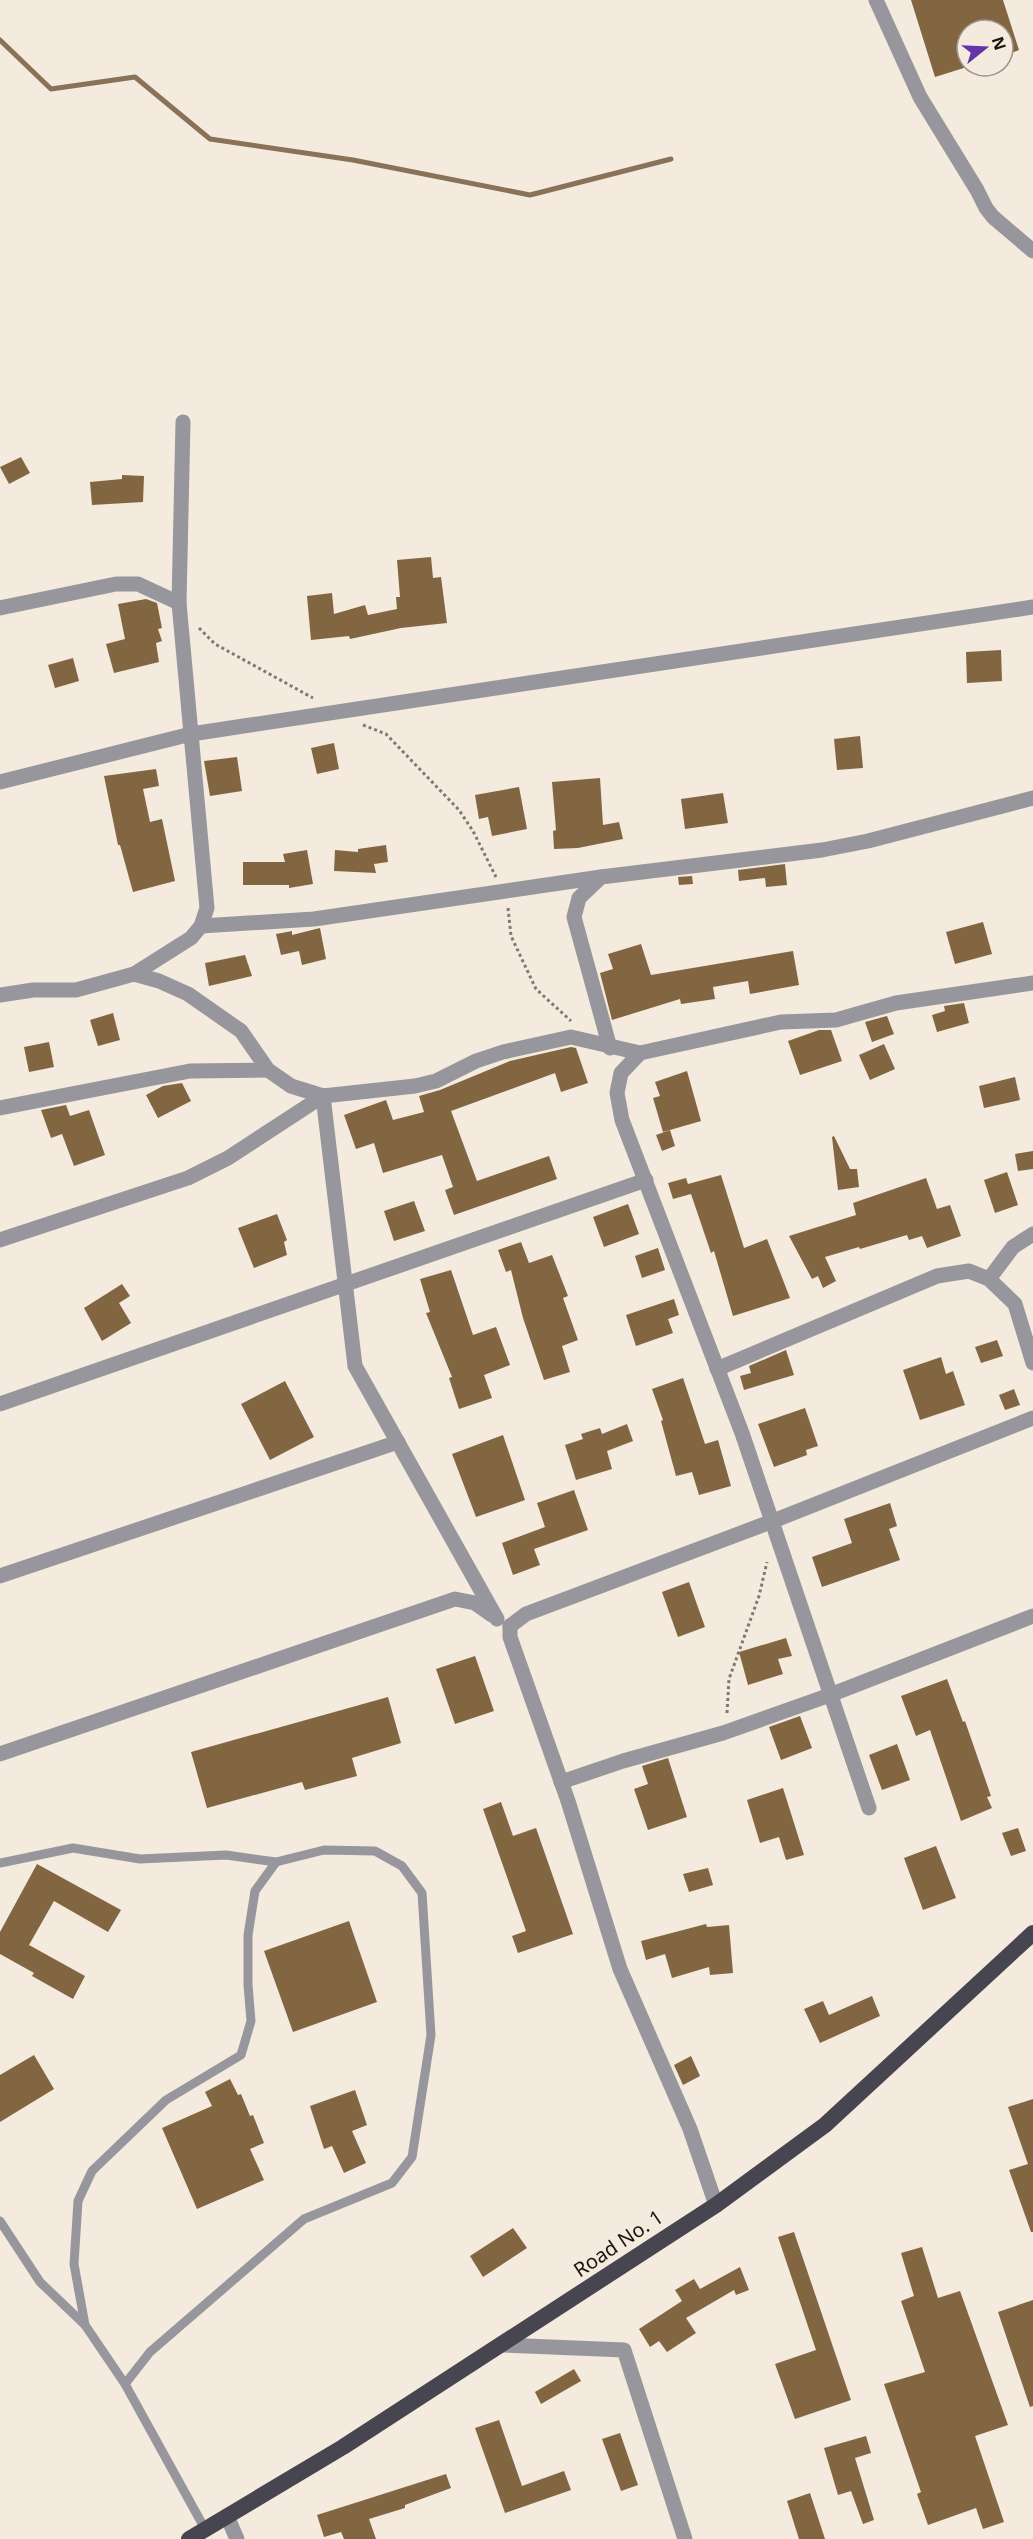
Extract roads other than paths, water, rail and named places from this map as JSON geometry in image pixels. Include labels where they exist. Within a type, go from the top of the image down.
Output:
[{"type":"highway","name":"Road No. 1","points":[[189,2539],[343,2447],[503,2345],[661,2238],[716,2205],[825,2125],[1033,1933]]},
{"type":"street","points":[[876,0],[920,97],[986,208],[993,217],[1033,251]]},
{"type":"street","points":[[0,995],[33,990],[76,990],[134,974],[191,938],[201,926],[207,908],[179,603],[183,422]]},
{"type":"street","points":[[0,608],[73,592],[127,584],[138,584],[179,603]]},
{"type":"street","points":[[0,782],[191,734],[1033,607]]},
{"type":"street","points":[[201,926],[314,919],[503,890],[822,850],[868,841],[1033,798]]},
{"type":"street","points":[[601,877],[579,898],[574,917],[610,1048]]},
{"type":"street","points":[[134,974],[188,994],[212,1009],[241,1031],[268,1070],[291,1086],[323,1096],[415,1086],[436,1081],[476,1061],[503,1052],[571,1037],[587,1039],[610,1048],[640,1053],[781,1022],[836,1020],[896,1003],[1033,983]]},
{"type":"street","points":[[640,1053],[621,1074],[617,1093],[622,1120],[773,1521],[869,1808]]},
{"type":"street","points":[[0,1108],[190,1071],[268,1070]]},
{"type":"street","points":[[0,1239],[188,1178],[228,1158],[323,1096]]},
{"type":"street","points":[[323,1096],[355,1366],[504,1622],[561,1782],[620,1969],[690,2128],[716,2205]]},
{"type":"street","points":[[0,1404],[646,1180]]},
{"type":"street","points":[[989,1279],[1013,1247],[1033,1234]]},
{"type":"street","points":[[717,1369],[937,1276],[969,1270],[989,1279],[1016,1304],[1033,1363]]},
{"type":"street","points":[[504,1622],[773,1521],[1033,1418]]},
{"type":"street","points":[[0,1575],[398,1442]]},
{"type":"street","points":[[0,1754],[455,1599],[475,1603],[504,1622]]},
{"type":"street","points":[[561,1782],[623,1761],[723,1733],[830,1695],[1033,1616]]},
{"type":"street","points":[[503,2345],[624,2350],[686,2539]]},
{"type":"street","points":[[227,2516],[237,2539]]},
{"type":"lane","points":[[0,1863],[73,1848],[140,1859],[226,1855],[276,1862],[324,1850],[375,1851],[402,1866],[422,1893],[431,2035],[412,2157],[392,2183],[304,2219],[150,2352],[125,2384]]},
{"type":"lane","points":[[85,2325],[74,2264],[78,2201],[92,2171],[166,2100],[241,2055],[251,2021],[248,1935],[255,1892],[276,1862]]},
{"type":"lane","points":[[0,2221],[40,2282],[85,2325],[125,2384],[206,2529]]},
{"type":"waterway","points":[[0,40],[51,89],[135,77],[210,139],[353,160],[530,195],[671,159]]}]
